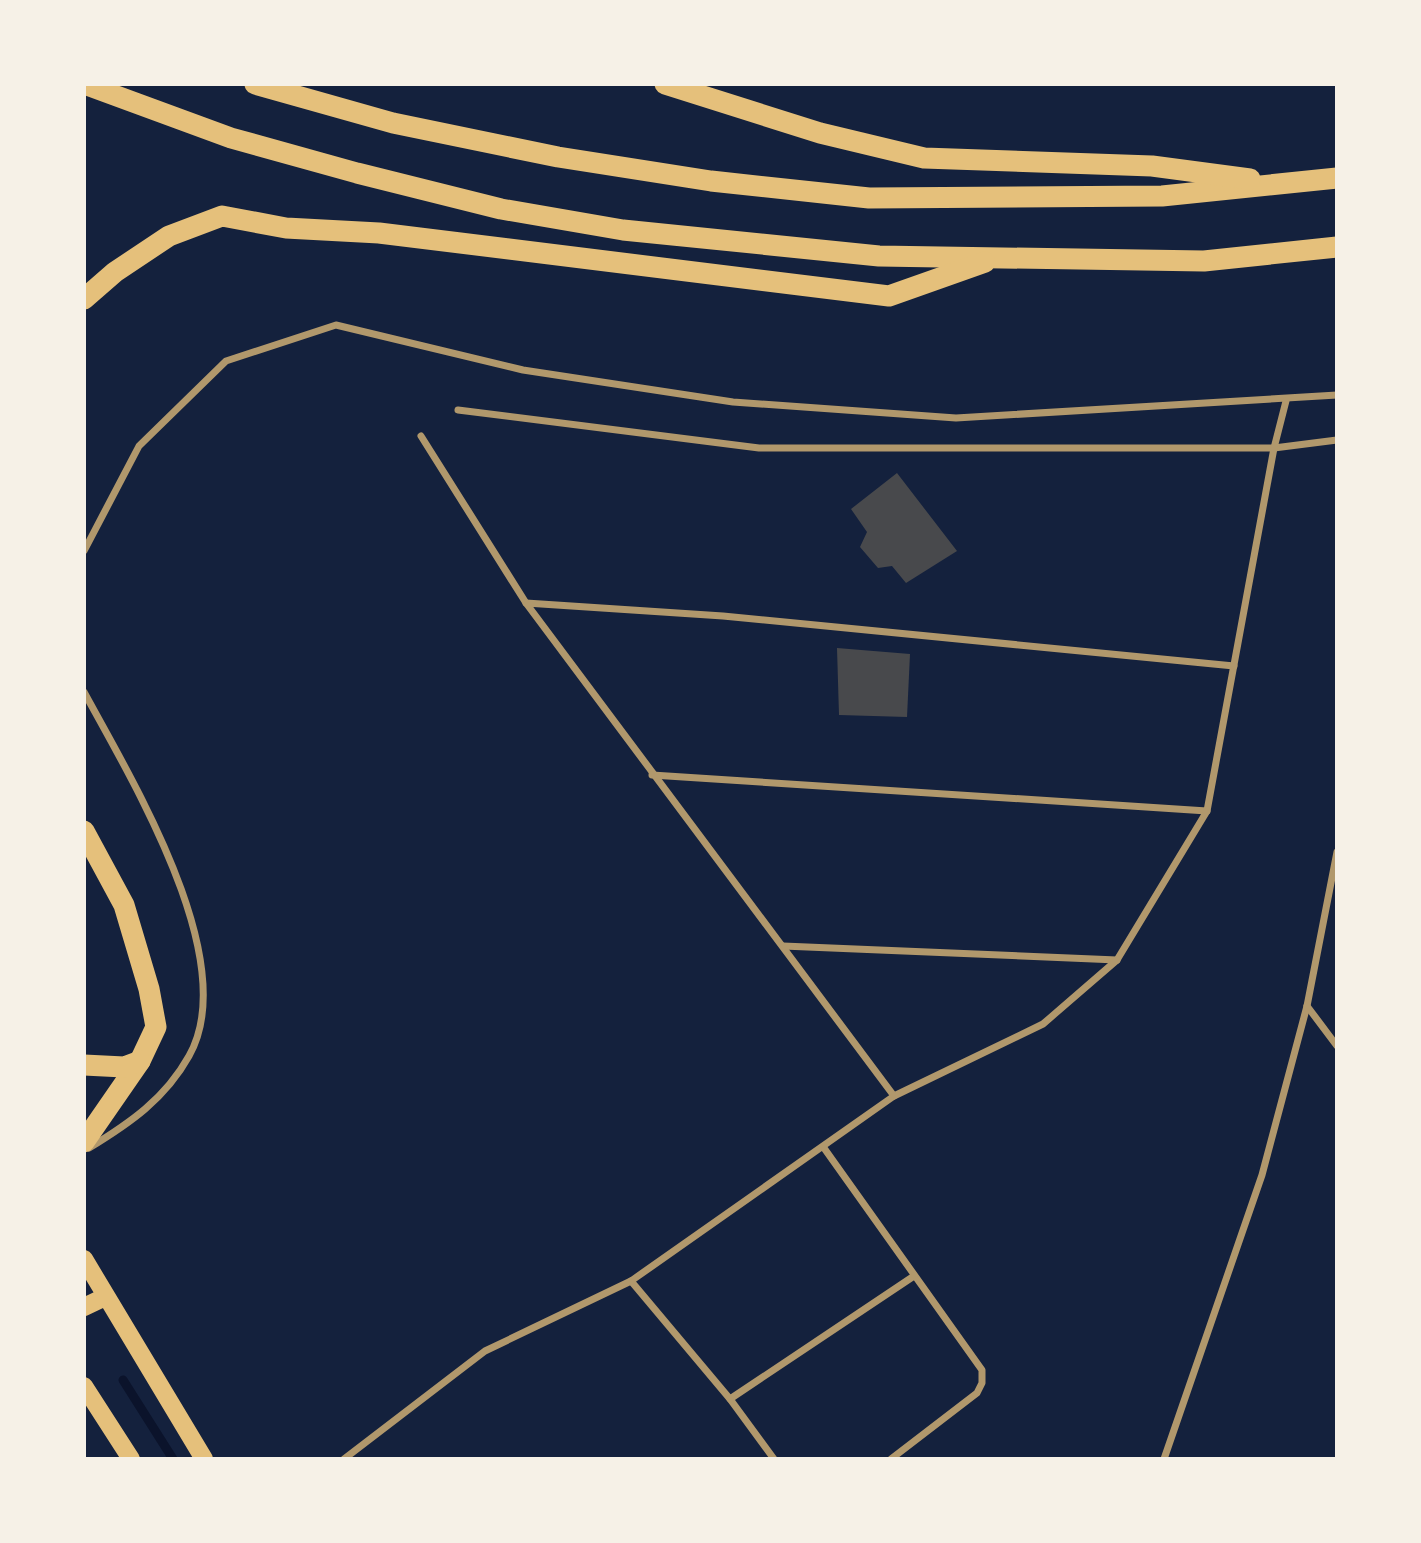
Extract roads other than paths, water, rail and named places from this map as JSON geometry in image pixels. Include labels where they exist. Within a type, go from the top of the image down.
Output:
[{"type":"highway","points":[[255,84],[393,123],[558,157],[711,181],[869,198],[1162,196],[1337,178]]},
{"type":"highway","points":[[665,84],[820,133],[923,158],[1152,166],[1283,183]]},
{"type":"highway","points":[[84,85],[231,138],[501,209],[622,230],[879,256],[1204,261],[1337,247]]},
{"type":"highway","points":[[84,299],[115,272],[169,236],[222,216],[286,228],[379,233],[889,296],[1000,257]]},
{"type":"highway","points":[[84,831],[124,905],[149,989],[156,1027],[140,1060],[84,1142]]},
{"type":"highway","points":[[84,1065],[124,1067],[140,1060]]},
{"type":"main road","points":[[84,1259],[204,1459]]},
{"type":"main road","points":[[84,1307],[105,1297]]},
{"type":"main road","points":[[84,1386],[131,1459]]},
{"type":"street","points":[[84,551],[139,446],[226,361],[337,325],[523,370],[733,402],[956,418],[1286,401],[1337,395]]},
{"type":"street","points":[[344,1459],[485,1351],[631,1281],[824,1148],[894,1096],[1043,1024],[1117,960],[1207,811],[1274,448],[1286,401]]},
{"type":"street","points":[[458,410],[759,448],[1274,448],[1337,440]]},
{"type":"street","points":[[421,436],[526,603],[894,1096]]},
{"type":"street","points":[[526,603],[723,616],[1234,666]]},
{"type":"street","points":[[84,692],[158,830],[197,931],[204,1011],[191,1054],[166,1091],[137,1119],[84,1151]]},
{"type":"street","points":[[652,775],[1207,811]]},
{"type":"street","points":[[1164,1459],[1262,1175],[1307,1006],[1337,852]]},
{"type":"street","points":[[783,946],[1117,960]]},
{"type":"street","points":[[1307,1006],[1337,1046]]},
{"type":"street","points":[[824,1148],[982,1370],[982,1383],[977,1393],[891,1459]]},
{"type":"street","points":[[730,1399],[914,1276]]},
{"type":"street","points":[[631,1281],[730,1399],[774,1459]]},
{"type":"waterway","points":[[123,1380],[173,1459]]}]
